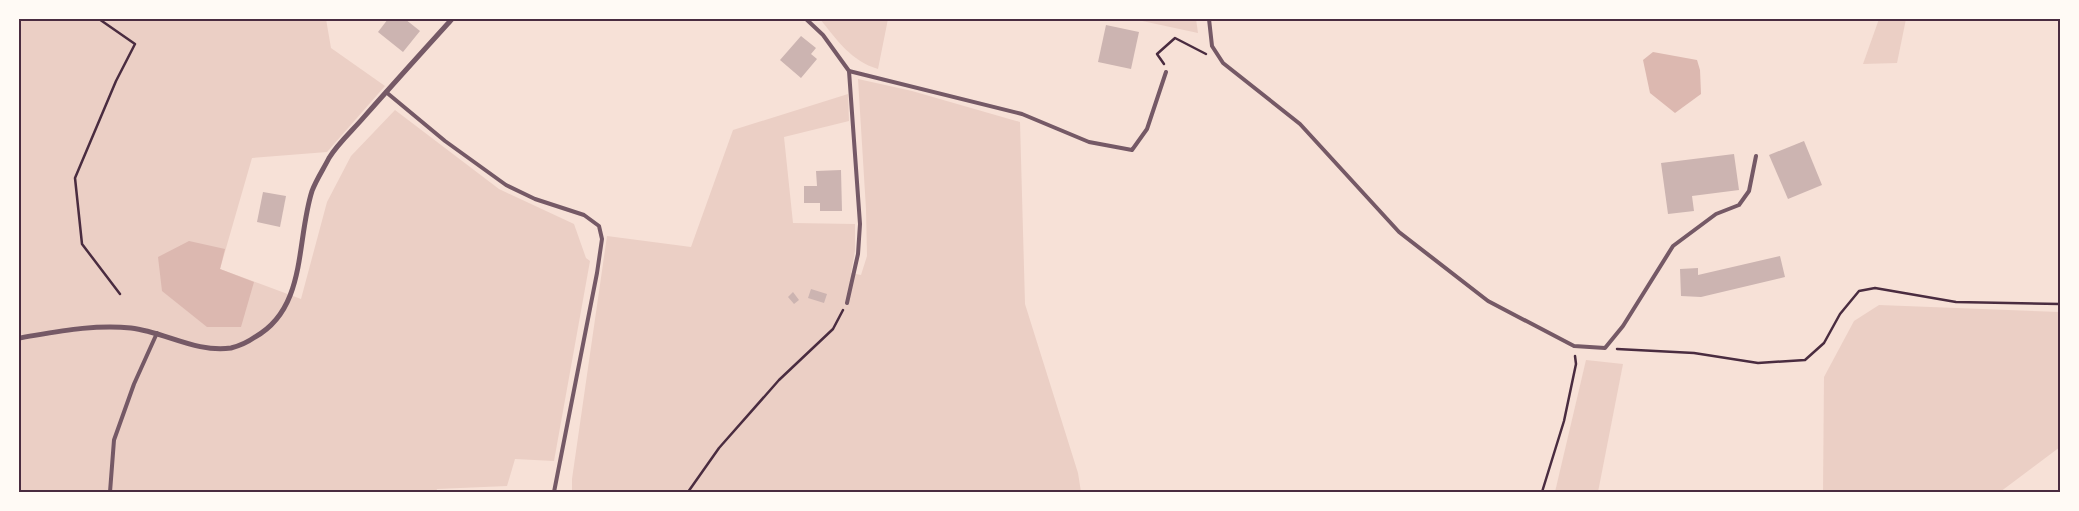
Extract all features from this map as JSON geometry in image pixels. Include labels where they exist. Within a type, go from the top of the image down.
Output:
[{"type":"street","points":[[19,338],[105,326],[133,328],[157,333],[184,343],[212,348],[232,348],[263,333],[277,320],[287,305],[293,288],[312,191],[331,156],[452,19]]},
{"type":"lane","points":[[806,19],[823,35],[849,71],[860,224],[858,254],[847,303]]},
{"type":"lane","points":[[1209,19],[1212,46],[1223,63],[1300,124],[1399,232],[1488,301],[1574,346],[1605,348],[1623,326],[1673,246],[1716,214],[1739,205],[1749,191],[1756,156]]},
{"type":"lane","points":[[849,71],[1022,114],[1089,142],[1132,150],[1147,129],[1166,72]]},
{"type":"lane","points":[[386,92],[445,141],[506,185],[535,199],[584,215],[599,226],[602,239],[597,273],[554,492]]},
{"type":"lane","points":[[110,492],[114,440],[134,384],[157,333]]},
{"type":"path","points":[[99,19],[135,44],[116,81],[74,178],[82,244],[120,294]]},
{"type":"path","points":[[1166,72],[1167,68],[1157,54],[1175,38],[1223,63]]},
{"type":"path","points":[[1605,348],[1694,352],[1758,363],[1805,360],[1824,343],[1840,314],[1859,291],[1875,288],[1956,302],[2060,304]]},
{"type":"path","points":[[688,492],[719,448],[767,394],[832,329],[847,303]]},
{"type":"path","points":[[1542,492],[1564,421],[1576,364],[1574,346]]},
{"type":"shaded area","points":[[19,19],[326,19],[331,48],[385,86],[327,152],[252,158],[220,269],[301,299],[327,202],[351,156],[395,110],[499,189],[574,224],[586,258],[590,261],[554,461],[515,459],[507,486],[437,489],[436,492],[19,492]]},
{"type":"shaded area","points":[[820,19],[888,19],[878,69],[860,61],[845,49]]},
{"type":"shaded area","points":[[1133,19],[1196,19],[1198,33]]},
{"type":"shaded area","points":[[1879,19],[1906,19],[1897,63],[1863,64]]},
{"type":"shaded area","points":[[1653,52],[1697,60],[1700,70],[1701,94],[1675,113],[1650,93],[1643,60]]},
{"type":"shaded area","points":[[858,79],[912,91],[1020,122],[1025,304],[1078,473],[1081,492],[572,492],[572,479],[607,236],[691,247],[733,130],[848,94],[849,121],[784,137],[793,223],[855,224],[855,251],[851,273],[861,275],[867,256]]},
{"type":"shaded area","points":[[189,241],[225,249],[220,269],[254,282],[241,327],[207,327],[162,291],[158,257]]},
{"type":"shaded area","points":[[1879,305],[2060,312],[2060,447],[2000,492],[1823,492],[1824,377],[1854,321]]},
{"type":"shaded area","points":[[1586,360],[1623,364],[1598,492],[1555,492]]},
{"type":"building","points":[[388,19],[405,19],[420,31],[403,52],[378,32]]},
{"type":"building","points":[[1106,25],[1139,32],[1131,69],[1098,62]]},
{"type":"building","points":[[801,36],[816,48],[811,54],[817,59],[801,78],[780,60]]},
{"type":"building","points":[[1804,141],[1822,185],[1788,199],[1769,155]]},
{"type":"building","points":[[1734,154],[1739,190],[1692,196],[1694,211],[1668,214],[1661,163]]},
{"type":"building","points":[[841,170],[842,211],[820,211],[820,203],[804,203],[804,186],[817,186],[816,171]]},
{"type":"building","points":[[263,192],[286,196],[280,227],[257,222]]},
{"type":"building","points":[[1780,256],[1785,277],[1701,297],[1681,296],[1680,269],[1698,268],[1698,275]]},
{"type":"building","points":[[811,289],[827,294],[824,303],[808,298]]},
{"type":"building","points":[[793,292],[799,300],[794,304],[788,297]]}]
